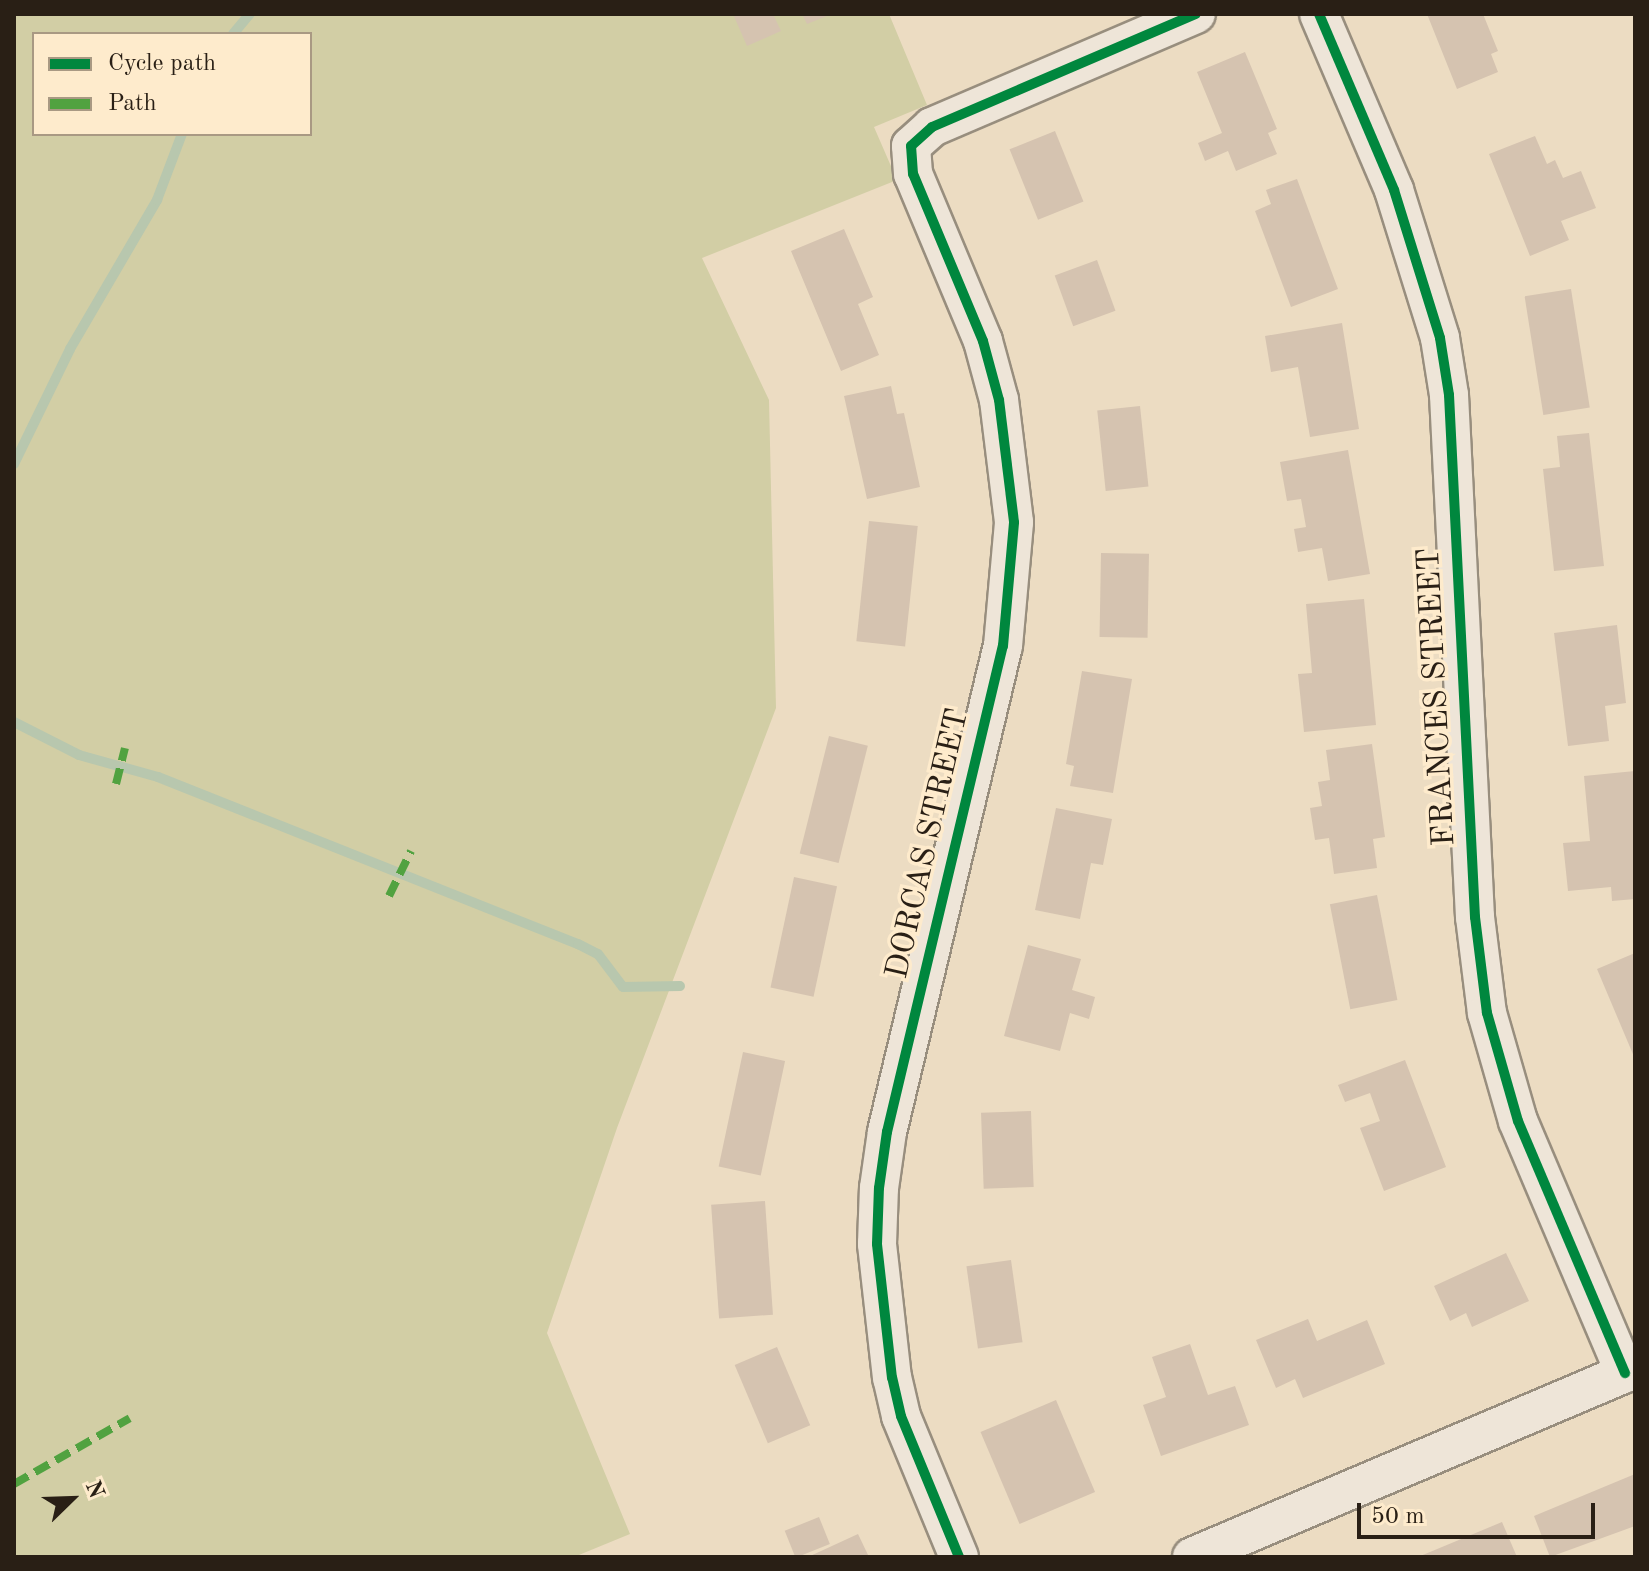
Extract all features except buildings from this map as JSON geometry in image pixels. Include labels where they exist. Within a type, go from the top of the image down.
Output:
[{"type":"street","name":"DORCAS STREET","points":[[959,1557],[901,1416],[892,1378],[877,1244],[879,1188],[887,1132],[1003,646],[1014,522],[1010,461],[983,341],[913,174],[911,146],[932,127],[1196,14]]},
{"type":"street","name":"FRANCES STREET","points":[[1319,14],[1394,190],[1440,338],[1449,395],[1475,917],[1487,1013],[1518,1121],[1630,1371]]},
{"type":"street","points":[[1192,1557],[1630,1371]]},
{"type":"shaded area","points":[[14,14],[889,14],[927,105],[874,127],[897,180],[702,258],[769,400],[776,708],[617,1128],[547,1333],[630,1534],[574,1557],[14,1557]]},
{"type":"waterway","points":[[235,32],[250,14]]},
{"type":"waterway","points":[[14,464],[70,349],[157,200],[181,136]]},
{"type":"waterway","points":[[14,722],[79,755],[158,777],[578,944],[598,954],[623,987],[680,986]]},
{"type":"marked path","points":[[116,784],[125,748]]},
{"type":"marked path","points":[[389,896],[411,851]]},
{"type":"marked path","points":[[14,1484],[130,1418]]},
{"type":"cycle path","points":[[959,1557],[901,1416],[892,1378],[877,1244],[879,1188],[887,1132],[1003,646],[1014,522],[999,400],[983,341],[913,174],[911,146],[932,127],[1196,14]]},
{"type":"cycle path","points":[[1319,14],[1394,190],[1440,338],[1449,395],[1475,917],[1487,1013],[1518,1121],[1625,1373]]}]
